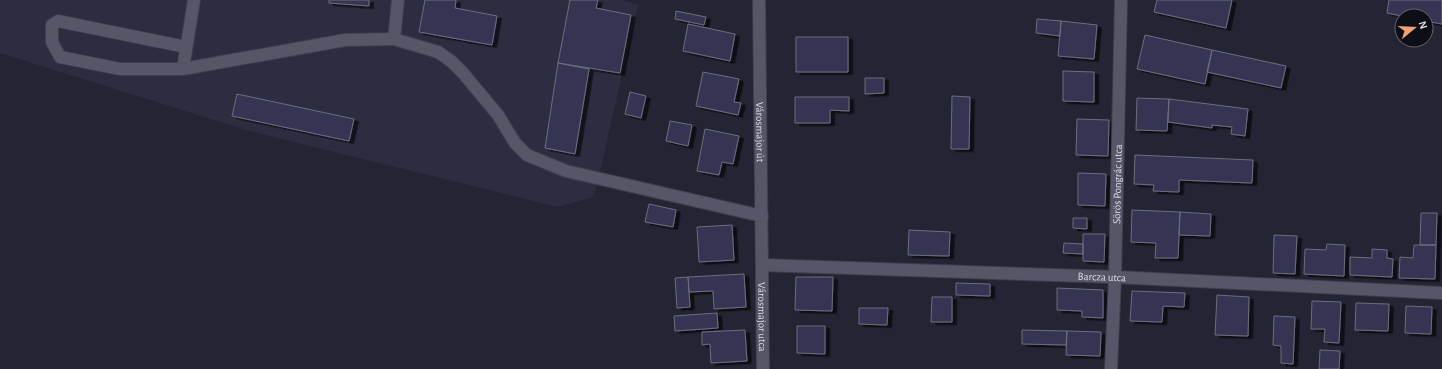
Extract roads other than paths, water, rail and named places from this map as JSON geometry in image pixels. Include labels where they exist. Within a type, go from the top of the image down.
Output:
[{"type":"street","points":[[183,69],[194,0]]},
{"type":"street","points":[[394,40],[398,0]]},
{"type":"street","name":"Városmajor út","points":[[759,0],[762,265]]},
{"type":"street","name":"Sörös Pongrác utca","points":[[1111,369],[1115,277],[1121,0]]},
{"type":"street","points":[[186,47],[58,21],[52,25],[52,42],[60,57],[120,69],[183,69],[345,40],[394,40],[438,52],[451,61],[464,73],[498,115],[515,143],[528,155],[566,170],[762,216]]},
{"type":"street","name":"Barcza utca","points":[[762,265],[1115,277],[1442,293]]},
{"type":"street","name":"Városmajor utca","points":[[762,265],[763,369]]}]
